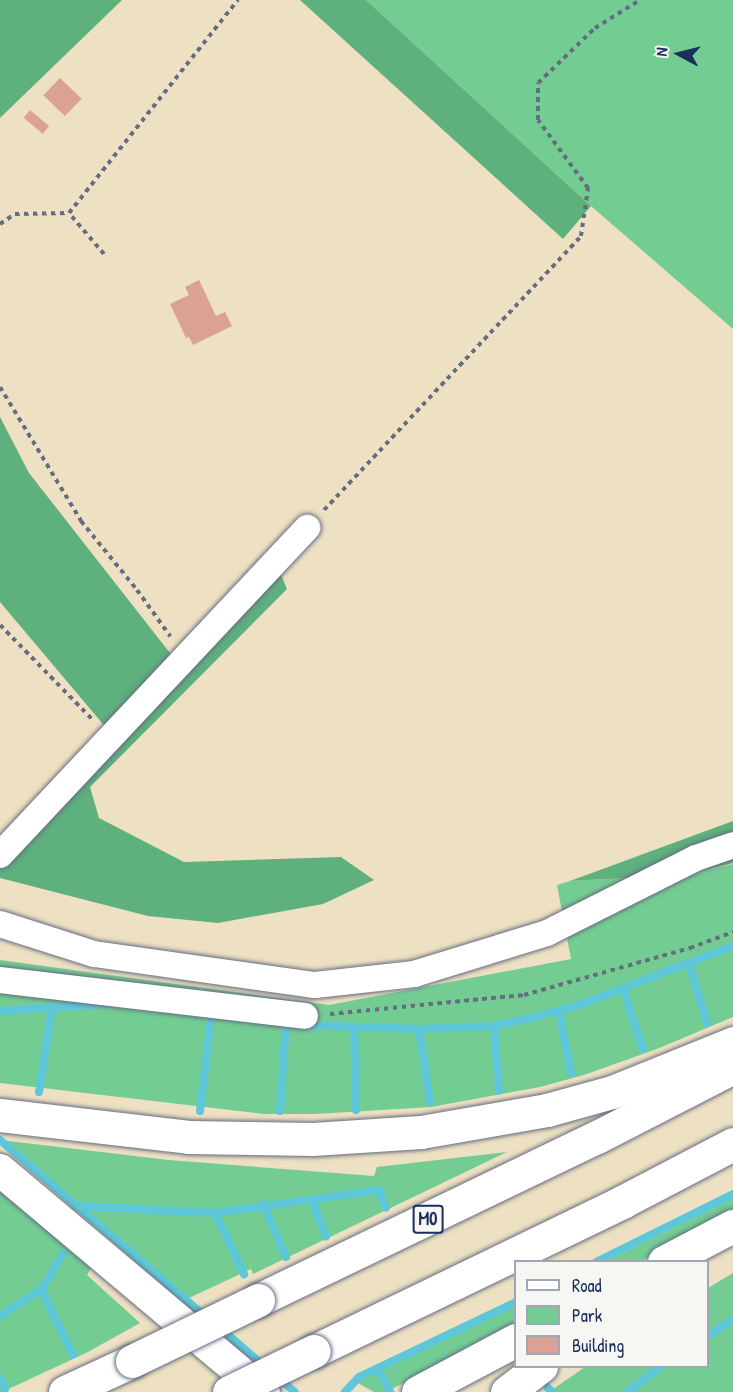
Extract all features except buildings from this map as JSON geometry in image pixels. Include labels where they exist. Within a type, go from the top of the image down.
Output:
[{"type":"highway","points":[[0,1115],[189,1137],[313,1139],[421,1132],[547,1110],[612,1092],[733,1043]]},
{"type":"highway","name":"M0","points":[[65,1392],[597,1137],[733,1067]]},
{"type":"highway","points":[[229,1392],[624,1201],[733,1144]]},
{"type":"highway","points":[[668,1260],[733,1226]]},
{"type":"highway","points":[[706,1260],[733,1243]]},
{"type":"highway","points":[[418,1392],[514,1341]]},
{"type":"highway","points":[[507,1392],[538,1368]]},
{"type":"main road","points":[[0,1170],[264,1392]]},
{"type":"street","points":[[0,855],[307,528]]},
{"type":"street","points":[[0,924],[94,954],[315,985],[414,974],[547,933],[696,858],[733,845]]},
{"type":"street","points":[[0,980],[305,1016]]},
{"type":"path","points":[[69,213],[238,0]]},
{"type":"path","points":[[307,528],[581,236],[588,188],[538,120],[538,84],[595,28],[640,0]]},
{"type":"path","points":[[0,224],[15,214],[69,213]]},
{"type":"path","points":[[69,213],[104,254]]},
{"type":"path","points":[[0,387],[81,521],[187,656]]},
{"type":"path","points":[[0,625],[110,738]]},
{"type":"path","points":[[305,1016],[524,995],[690,948],[733,932]]},
{"type":"green space","points":[[0,0],[122,0],[0,118]]},
{"type":"green space","points":[[300,0],[366,0],[591,206],[563,239]]},
{"type":"green space","points":[[366,0],[733,0],[733,329],[591,206]]},
{"type":"green space","points":[[0,417],[29,473],[177,662],[276,563],[287,589],[90,787],[99,818],[184,862],[341,857],[374,880],[323,904],[218,923],[148,916],[0,878],[0,857],[113,736],[0,602]]},
{"type":"green space","points":[[733,821],[733,863],[686,875],[570,881]]},
{"type":"green space","points":[[733,864],[733,1017],[657,1049],[584,1075],[540,1087],[431,1107],[316,1114],[264,1114],[0,1083],[0,960],[329,1005],[571,959],[557,885],[570,881],[686,875]]},
{"type":"green space","points":[[0,1140],[169,1160],[374,1176],[377,1167],[507,1152],[253,1274],[251,1269],[189,1298]]},
{"type":"green space","points":[[0,1190],[91,1268],[87,1275],[140,1323],[86,1353],[2,1392],[0,1392]]},
{"type":"green space","points":[[733,1198],[733,1214],[643,1260],[609,1260]]},
{"type":"green space","points":[[733,1273],[733,1392],[549,1392],[584,1368],[709,1368],[709,1287]]},
{"type":"green space","points":[[514,1305],[514,1327],[386,1392],[374,1392],[356,1382]]},
{"type":"waterway","points":[[304,1025],[419,1029],[494,1026],[579,1005],[733,946]]},
{"type":"waterway","points":[[689,964],[707,1023]]},
{"type":"waterway","points":[[623,989],[643,1049]]},
{"type":"waterway","points":[[0,1011],[105,1004]]},
{"type":"waterway","points":[[39,1092],[52,1008]]},
{"type":"waterway","points":[[559,1011],[571,1073]]},
{"type":"waterway","points":[[200,1111],[211,1018]]},
{"type":"waterway","points":[[280,1111],[286,1024]]},
{"type":"waterway","points":[[494,1026],[499,1091]]},
{"type":"waterway","points":[[354,1029],[356,1110]]},
{"type":"waterway","points":[[419,1029],[430,1102]]},
{"type":"waterway","points":[[0,1140],[206,1317]]},
{"type":"waterway","points":[[75,1206],[215,1213],[379,1190],[386,1208]]},
{"type":"waterway","points":[[600,1260],[733,1194]]},
{"type":"waterway","points":[[312,1199],[326,1237]]},
{"type":"waterway","points":[[263,1204],[286,1257]]},
{"type":"waterway","points":[[215,1213],[244,1274]]},
{"type":"waterway","points":[[0,1316],[43,1288],[63,1253]]},
{"type":"waterway","points":[[41,1289],[73,1355]]},
{"type":"waterway","points":[[345,1392],[359,1377],[514,1303]]},
{"type":"waterway","points":[[709,1335],[733,1319]]},
{"type":"waterway","points":[[220,1328],[263,1365]]},
{"type":"waterway","points":[[627,1392],[659,1368]]},
{"type":"waterway","points":[[378,1369],[390,1392]]},
{"type":"waterway","points":[[277,1377],[295,1392]]},
{"type":"waterway","points":[[0,1378],[5,1389]]},
{"type":"waterway","points":[[547,1387],[552,1392]]}]
